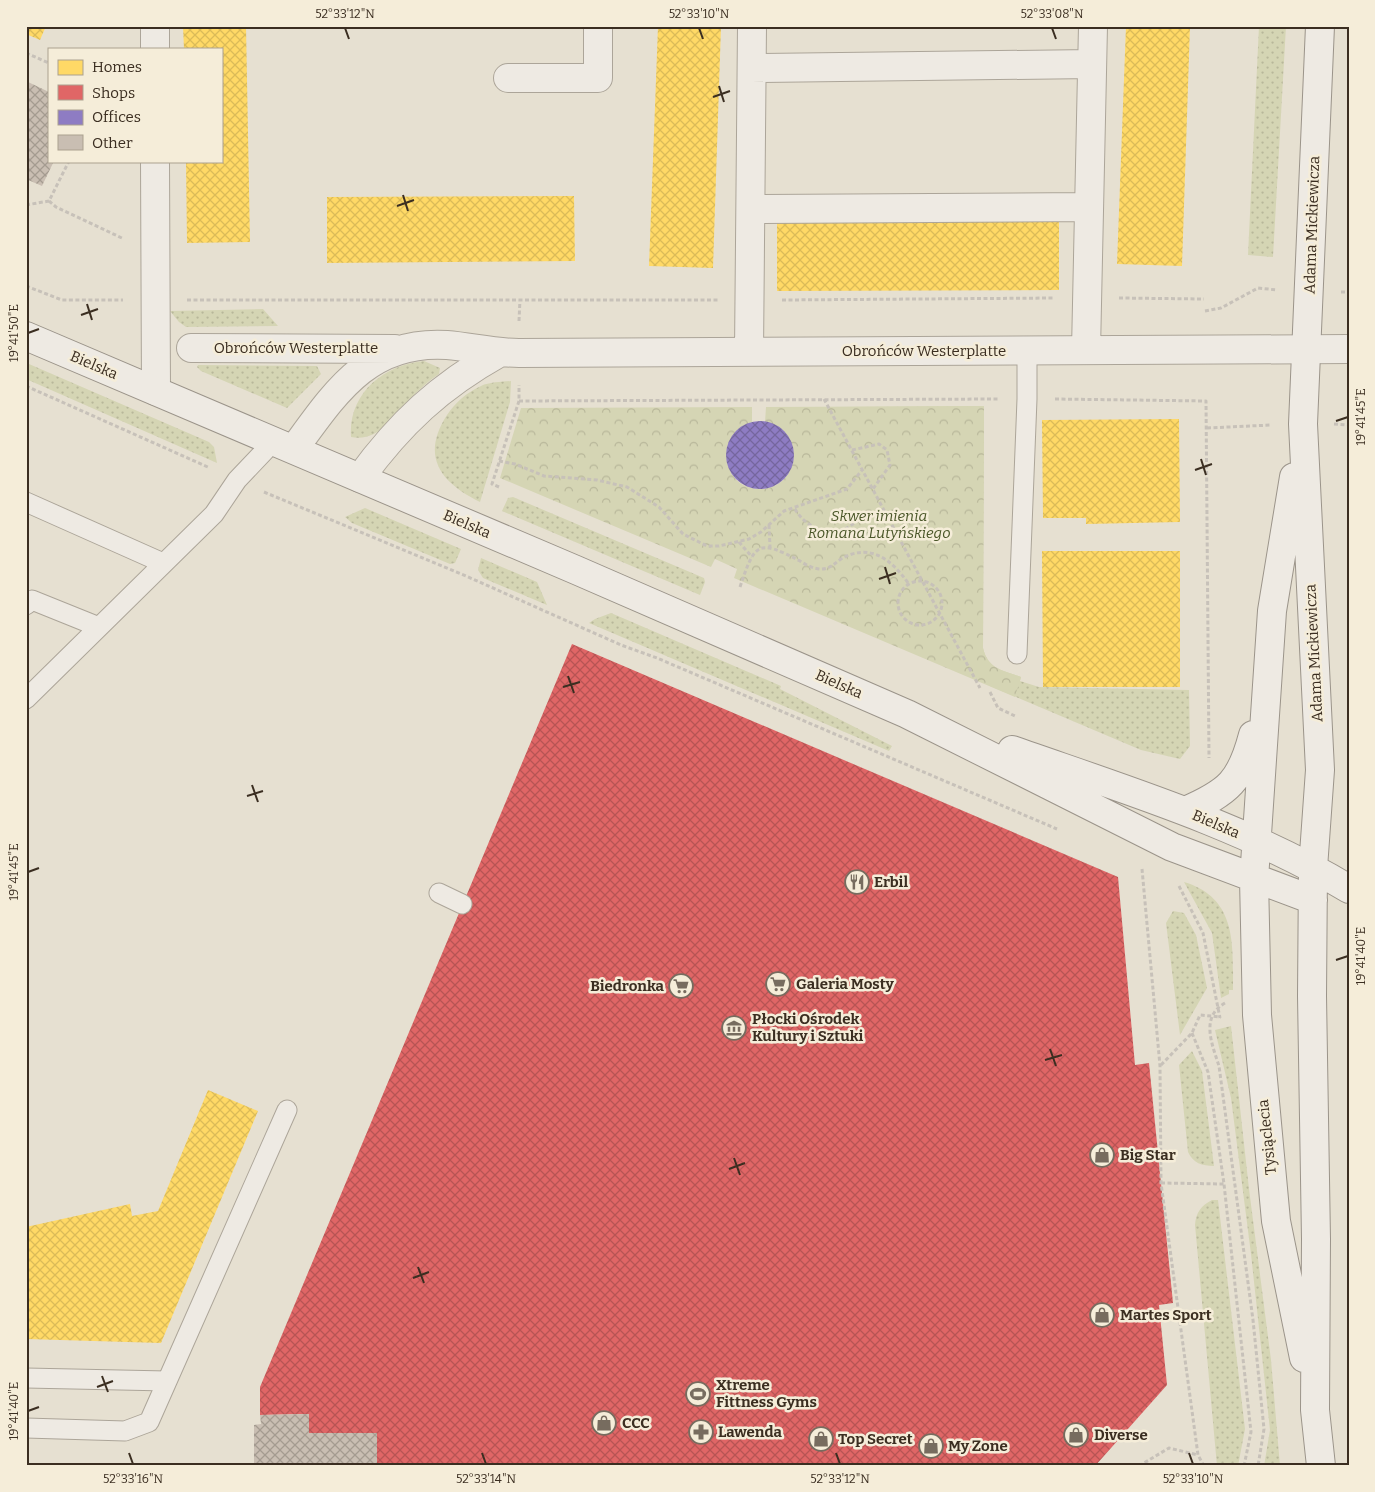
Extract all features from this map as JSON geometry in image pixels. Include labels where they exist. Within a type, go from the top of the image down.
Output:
[{"type":"street","points":[[155,26],[155,48]]},
{"type":"street","points":[[508,78],[598,78],[598,26]]},
{"type":"street","points":[[749,352],[752,26]]},
{"type":"street","points":[[1086,350],[1093,26]]},
{"type":"street","name":"Adama Mickiewicza","points":[[1313,883],[1320,770],[1303,424],[1320,26]]},
{"type":"street","points":[[752,68],[1092,64]]},
{"type":"street","points":[[156,162],[156,391]]},
{"type":"street","points":[[751,209],[1089,206]]},
{"type":"street","name":"Bielska","points":[[26,336],[576,570],[907,714],[1172,847],[1255,860],[1313,883],[1349,889]]},
{"type":"street","name":"Obrońców Westerplatte","points":[[191,348],[402,349],[446,345],[499,353],[1349,349]]},
{"type":"street","name":"Obrońców Westerplatte","points":[[284,445],[337,390],[371,362],[402,349]]},
{"type":"street","name":"Obrońców Westerplatte","points":[[360,478],[394,434],[435,395],[465,372],[499,353]]},
{"type":"street","name":"Adama Mickiewicza","points":[[1255,860],[1272,611],[1303,424]]},
{"type":"street","points":[[1185,811],[1206,802],[1224,791],[1246,764],[1268,650]]},
{"type":"street","name":"Bielska","points":[[907,714],[1185,811],[1255,860],[1313,883]]},
{"type":"street","name":"Tysiąclecia","points":[[1255,860],[1258,1015],[1276,1221],[1315,1410],[1321,1466]]},
{"type":"street","name":"Tysiąclecia","points":[[1313,883],[1312,1073],[1316,1239],[1315,1410]]},
{"type":"lane","points":[[1017,654],[1027,399],[1026,350]]},
{"type":"lane","points":[[26,699],[214,514],[237,480],[284,445]]},
{"type":"lane","points":[[26,502],[163,563]]},
{"type":"lane","points":[[26,605],[32,600],[99,627]]},
{"type":"lane","points":[[439,893],[462,904]]},
{"type":"lane","points":[[26,1428],[125,1431],[149,1422],[287,1110]]},
{"type":"lane","points":[[26,1378],[167,1380]]},
{"type":"path","points":[[26,53],[48,63]]},
{"type":"path","points":[[49,201],[68,162]]},
{"type":"path","points":[[26,205],[49,201]]},
{"type":"path","points":[[49,201],[56,207],[156,254]]},
{"type":"path","points":[[26,286],[62,300],[1204,299]]},
{"type":"path","points":[[824,399],[980,688]]},
{"type":"path","points":[[499,487],[492,484],[519,401],[1027,399],[1206,401],[1209,758],[1202,764]]},
{"type":"path","points":[[852,450],[865,445],[879,444],[887,450],[890,465],[873,489]]},
{"type":"path","points":[[499,461],[515,464],[544,476],[597,480],[627,487],[659,507],[683,534],[706,546],[719,546],[749,539],[784,511],[795,509],[847,489],[862,470]]},
{"type":"path","points":[[795,509],[801,520],[809,525],[831,530],[841,530],[860,520],[886,514]]},
{"type":"path","points":[[768,525],[770,547]]},
{"type":"path","points":[[739,542],[752,557]]},
{"type":"path","points":[[740,587],[752,557],[755,552],[764,546],[776,548],[818,569],[826,569],[854,554],[869,553],[882,556],[892,563],[908,583]]},
{"type":"path","points":[[466,576],[621,646],[657,658],[1059,830]]},
{"type":"path","points":[[922,580],[936,586],[940,593],[943,600],[939,614],[928,624],[921,625],[907,621],[898,609],[902,588],[908,583],[922,580]]},
{"type":"path","points":[[990,692],[998,708],[1024,719]]},
{"type":"path","points":[[1148,868],[1141,865],[1160,1066],[1161,1184],[1198,1455],[1204,1466]]},
{"type":"path","points":[[1176,880],[1202,933],[1220,1018]]},
{"type":"path","points":[[1192,1033],[1208,1072],[1224,1184],[1251,1432],[1244,1466]]},
{"type":"path","points":[[1161,1184],[1224,1184]]},
{"type":"path","points":[[1139,1466],[1169,1448],[1198,1455]]},
{"type":"green space","points":[[1259,26],[1286,26],[1273,257],[1248,255]]},
{"type":"green space","points":[[263,309],[278,326],[186,327],[170,311]]},
{"type":"green space","points":[[424,361],[440,368],[439,374],[420,389],[385,427],[370,436],[361,438],[351,437],[355,408],[371,384],[382,375],[395,369]]},
{"type":"green space","points":[[29,364],[209,442],[214,447],[217,463],[26,379]]},
{"type":"green space","points":[[198,365],[317,366],[321,374],[287,408],[201,371],[197,367]]},
{"type":"green space","points":[[511,381],[510,402],[480,502],[466,495],[445,477],[435,456],[435,444],[439,430],[447,415],[462,398],[484,385]]},
{"type":"green space","points":[[984,406],[983,648],[985,655],[992,665],[997,668],[1021,677],[1020,681],[1039,687],[1189,690],[1190,746],[1180,759],[1141,750],[990,686],[837,407]]},
{"type":"green space","name":"Skwer imienia Romana Lutyńskiego","points":[[984,406],[983,648],[985,655],[992,665],[1021,677],[1015,697],[734,578],[737,569],[715,559],[711,567],[500,478],[521,408],[752,407],[752,422],[740,429],[732,438],[728,449],[727,461],[737,481],[748,487],[761,489],[775,486],[784,479],[791,469],[793,458],[792,446],[787,436],[778,427],[765,422],[766,407]]},
{"type":"green space","points":[[513,497],[704,578],[705,582],[700,595],[502,511],[508,498]]},
{"type":"green space","points":[[365,508],[461,549],[455,563],[450,564],[352,523],[345,517]]},
{"type":"green space","points":[[481,558],[537,582],[547,605],[483,578],[478,570]]},
{"type":"green space","points":[[611,613],[781,686],[780,689],[892,746],[889,751],[589,623]]},
{"type":"green space","points":[[1184,882],[1201,889],[1214,899],[1223,911],[1228,925],[1233,956],[1233,990],[1229,990],[1229,994],[1221,998],[1212,933]]},
{"type":"green space","points":[[1173,911],[1184,913],[1196,935],[1207,988],[1180,1035],[1166,923]]},
{"type":"green space","points":[[1231,1026],[1249,1189],[1271,1360],[1280,1466],[1264,1466],[1270,1430],[1251,1254],[1231,1098],[1215,1030]]},
{"type":"green space","points":[[1192,1051],[1202,1071],[1214,1166],[1198,1163],[1192,1159],[1188,1152],[1179,1065]]},
{"type":"green space","points":[[1212,1200],[1218,1200],[1245,1429],[1238,1466],[1217,1466],[1195,1225],[1200,1210]]},
{"type":"building: Homes","points":[[26,26],[46,26],[40,40],[26,34]]},
{"type":"building: Homes","points":[[183,26],[246,26],[250,242],[187,243],[186,162],[222,162],[222,48],[184,48]]},
{"type":"building: Homes","points":[[658,26],[721,26],[713,268],[649,266]]},
{"type":"building: Homes","points":[[1126,26],[1190,26],[1182,266],[1117,264]]},
{"type":"building: Homes","points":[[574,196],[575,261],[327,263],[327,197]]},
{"type":"building: Homes","points":[[1059,219],[1059,290],[777,291],[777,220]]},
{"type":"building: Homes","points":[[1179,419],[1180,522],[1086,524],[1086,518],[1043,518],[1042,420]]},
{"type":"building: Homes","points":[[1042,551],[1180,551],[1180,687],[1043,687]]},
{"type":"building: Homes","points":[[208,1090],[258,1111],[161,1343],[26,1339],[26,1227],[130,1204],[132,1216],[158,1211]]},
{"type":"building: Shops","name":"Galeria Mosty","points":[[572,644],[1118,877],[1135,1065],[1149,1063],[1173,1303],[1159,1305],[1167,1385],[1095,1466],[377,1466],[377,1433],[309,1433],[309,1414],[260,1415],[260,1387]]},
{"type":"building: Offices","points":[[760,421],[773,424],[784,431],[791,442],[794,455],[791,468],[784,479],[773,486],[760,489],[747,486],[736,479],[729,468],[726,455],[729,442],[736,431],[747,424]]},
{"type":"building: Other","points":[[26,81],[48,92],[48,162],[54,162],[42,186],[26,179]]},
{"type":"building: Other","points":[[309,1414],[309,1433],[377,1433],[377,1466],[254,1466],[254,1425],[261,1424],[260,1415]]},
{"type":"place","name":"Erbil","points":[[857,882]]},
{"type":"place","name":"Galeria Mosty","points":[[778,984]]},
{"type":"place","name":"Biedronka","points":[[681,986]]},
{"type":"place","name":"Płocki Ośrodek Kultury i Sztuki","points":[[734,1028]]},
{"type":"place","name":"Big Star","points":[[1102,1155]]},
{"type":"place","name":"Martes Sport","points":[[1102,1315]]},
{"type":"place","name":"Xtreme Fittness Gyms","points":[[698,1394]]},
{"type":"place","name":"CCC","points":[[604,1423]]},
{"type":"place","name":"Lawenda","points":[[701,1432]]},
{"type":"place","name":"Diverse","points":[[1076,1435]]},
{"type":"place","name":"Top Secret","points":[[821,1439]]},
{"type":"place","name":"My Zone","points":[[931,1446]]}]
